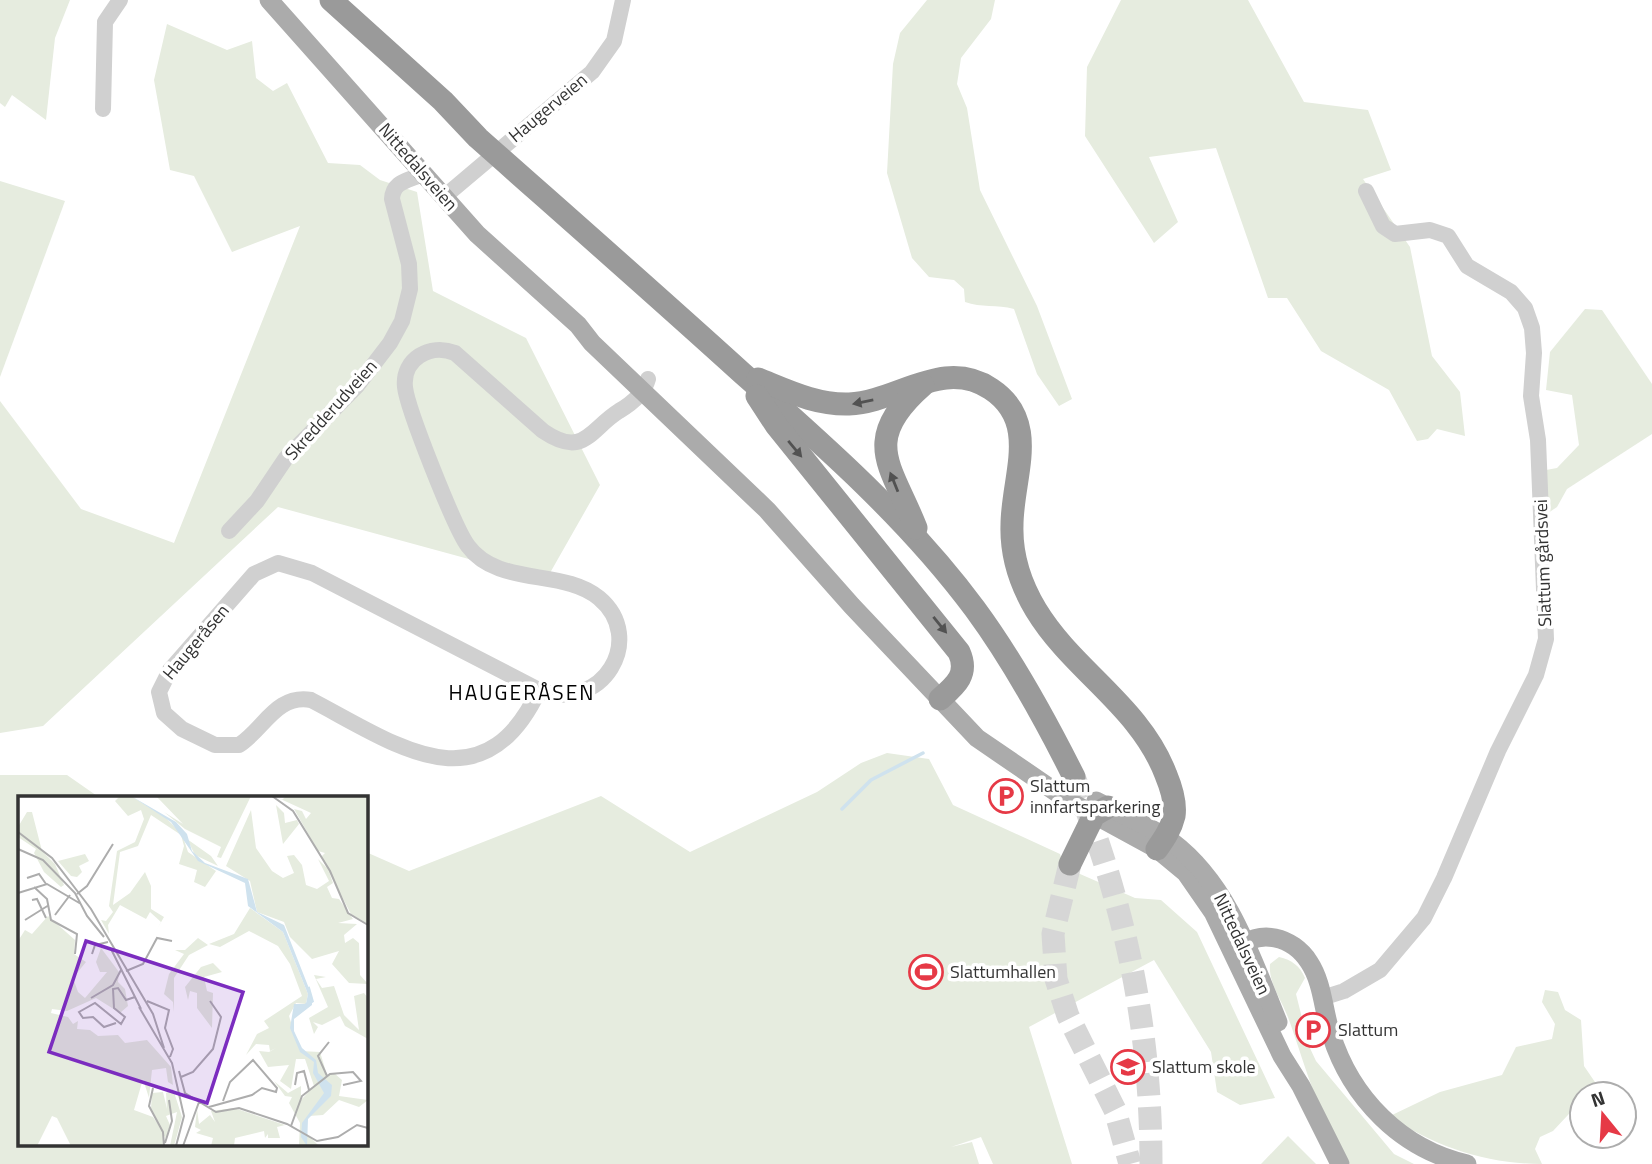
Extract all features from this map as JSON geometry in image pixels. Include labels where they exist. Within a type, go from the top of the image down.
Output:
[{"type":"highway","points":[[316,0],[436,109],[478,138]]},
{"type":"highway","points":[[331,0],[443,101],[478,138],[856,476],[922,544],[1001,646],[1043,715],[1074,778]]},
{"type":"highway","points":[[743,373],[808,399],[840,404],[872,400],[928,381],[953,377],[975,380],[996,393],[1012,411],[1022,443],[1012,524],[1014,554],[1022,583],[1047,626],[1141,728],[1162,765],[1172,794],[1158,838]]},
{"type":"highway","points":[[743,373],[776,425],[955,645],[963,670],[959,681],[940,699]]},
{"type":"highway","points":[[922,544],[892,481],[887,446],[889,428],[899,408],[928,381]]},
{"type":"highway","points":[[1070,864],[1101,811]]},
{"type":"main road","name":"Nittedalsveien","points":[[269,0],[486,242],[642,385],[739,482],[986,746],[1101,811],[1158,838],[1201,891],[1243,951],[1282,1056],[1301,1086],[1340,1164]]},
{"type":"main road","points":[[1243,951],[1290,945],[1310,964],[1342,1062],[1385,1122],[1422,1150],[1467,1164]]},
{"type":"street","points":[[103,109],[105,22],[120,0]]},
{"type":"street","name":"Haugerveien","points":[[444,197],[593,72],[614,40],[623,0]]},
{"type":"street","name":"Skredderudveien","points":[[229,531],[257,501],[286,458],[357,386],[396,333],[410,289],[409,264],[392,199],[393,190],[400,183],[424,173]]},
{"type":"street","name":"Slattum gårdsvei","points":[[1322,998],[1345,991],[1380,970],[1424,918],[1498,751],[1536,675],[1546,639],[1539,466],[1531,396],[1534,353],[1532,328],[1525,308],[1511,292],[1467,266],[1448,236],[1430,230],[1395,234],[1383,226],[1366,191]]},
{"type":"street","name":"Haugeråsen","points":[[539,690],[513,730],[501,741],[478,754],[439,760],[404,749],[311,700],[302,699],[284,703],[239,745],[215,745],[170,720],[164,713],[159,692],[170,670],[254,573],[278,563],[312,573],[539,690],[554,695],[571,696],[584,692],[605,676],[613,665],[618,641],[613,616],[606,604],[584,589],[493,565],[475,555],[467,545],[409,400],[406,374],[410,365],[425,352],[438,349],[455,353],[538,427],[554,438],[566,442],[593,435],[618,412],[619,405],[642,385]]},
{"type":"shaded area","points":[[0,0],[70,0],[55,38],[46,120],[12,95],[5,107],[0,103]]},
{"type":"shaded area","points":[[927,0],[995,0],[991,19],[961,58],[957,84],[967,108],[980,190],[1037,306],[1072,399],[1059,406],[1037,374],[1014,309],[965,302],[964,289],[954,280],[929,277],[912,258],[887,173],[893,64],[900,33]]},
{"type":"shaded area","points":[[1121,0],[1248,0],[1304,102],[1368,110],[1391,170],[1363,179],[1410,247],[1432,356],[1460,392],[1465,436],[1437,429],[1428,439],[1417,441],[1389,390],[1321,351],[1287,298],[1268,298],[1216,148],[1149,157],[1178,222],[1154,243],[1085,136],[1087,67]]},
{"type":"shaded area","points":[[167,24],[227,50],[252,41],[256,78],[273,91],[287,83],[328,163],[360,165],[380,180],[417,192],[433,291],[526,338],[600,485],[546,580],[278,507],[43,726],[0,733],[0,401],[81,509],[174,543],[300,226],[232,252],[194,176],[170,170],[154,80]]},
{"type":"shaded area","points":[[0,181],[65,201],[0,377]]},
{"type":"shaded area","points":[[1585,309],[1602,310],[1652,384],[1652,434],[1567,489],[1557,507],[1548,513],[1546,470],[1557,468],[1579,445],[1572,395],[1546,390],[1550,352]]},
{"type":"shaded area","points":[[887,753],[929,759],[953,805],[1060,854],[1064,867],[1135,898],[1161,900],[1197,932],[1275,1098],[1240,1105],[1217,1092],[1211,1052],[1154,960],[1029,1027],[1072,1164],[993,1164],[981,1137],[951,1147],[972,1142],[979,1164],[0,1164],[0,775],[67,775],[97,796],[18,796],[18,1146],[368,1146],[368,853],[409,871],[601,796],[690,852],[817,792],[861,763]]},
{"type":"shaded area","points":[[1279,957],[1295,964],[1305,978],[1296,994],[1309,1046],[1316,1061],[1394,1154],[1414,1164],[1350,1164],[1322,1112],[1274,985],[1270,964]]},
{"type":"shaded area","points":[[1545,990],[1558,992],[1565,1010],[1581,1020],[1584,1066],[1594,1080],[1568,1080],[1568,1115],[1553,1131],[1540,1137],[1535,1149],[1542,1164],[1502,1161],[1462,1152],[1425,1137],[1390,1116],[1440,1092],[1502,1075],[1516,1047],[1552,1039],[1555,1024],[1542,1002]]},
{"type":"shaded area","points":[[1288,1136],[1316,1164],[1261,1164]]},
{"type":"waterway","points":[[842,809],[871,780],[923,753]]},
{"type":"tunnel","points":[[1074,777],[1108,872],[1132,967],[1146,1063],[1151,1164]]},
{"type":"tunnel","points":[[1070,864],[1053,934],[1056,979],[1068,1016],[1115,1110],[1130,1164]]},
{"type":"place","name":"Slattum innfartsparkering","points":[[1006,796]]},
{"type":"place","name":"Slattumhallen","points":[[926,972]]},
{"type":"place","name":"Slattum","points":[[1313,1030]]},
{"type":"place","name":"Slattum skole","points":[[1128,1067]]},
{"type":"district","name":"HAUGERÅSEN","points":[[522,693]]}]
